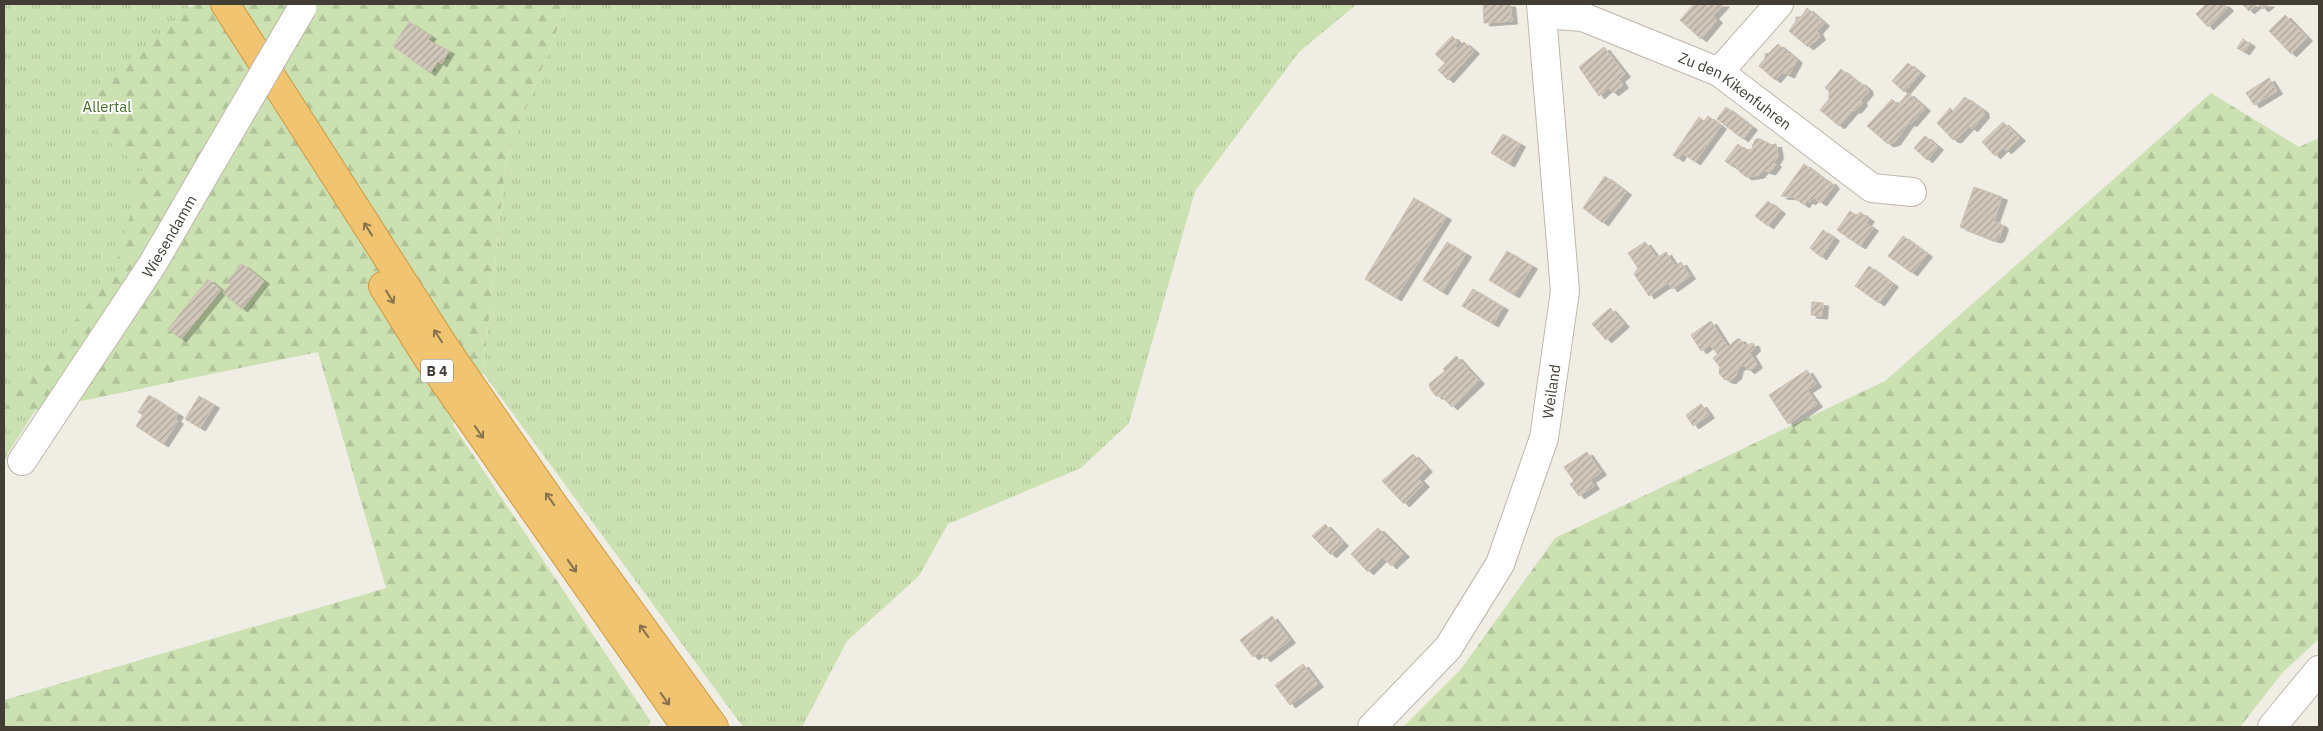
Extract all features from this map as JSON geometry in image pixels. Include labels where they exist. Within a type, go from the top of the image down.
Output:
[{"type":"highway","name":"B 4","points":[[205,4],[429,360],[686,727]]},
{"type":"highway","name":"B 4","points":[[225,4],[446,349],[559,512],[714,727]]},
{"type":"street","points":[[1719,72],[1779,4]]},
{"type":"street","name":"Wiesendamm","points":[[22,461],[152,265],[303,6]]},
{"type":"street","name":"Zu den Kikenfuhren","points":[[1542,9],[1583,17],[1719,72],[1872,188],[1912,192]]},
{"type":"street","name":"Weiland","points":[[1372,727],[1448,648],[1500,564],[1544,438],[1566,290],[1542,9]]},
{"type":"street","points":[[2272,727],[2319,670]]},
{"type":"green space","name":"Allertal","points":[[4,4],[187,4],[242,86],[8,453],[4,463]]},
{"type":"green space","points":[[195,4],[567,4],[506,160],[483,373],[453,425],[651,722],[647,727],[4,727],[4,700],[386,588],[318,352],[4,417],[4,410],[114,272],[143,170],[77,114],[186,10]]},
{"type":"green space","points":[[567,4],[1357,4],[1299,52],[1195,191],[1129,423],[1081,468],[948,524],[919,576],[847,641],[802,727],[743,727],[483,373],[506,160]]},
{"type":"green space","points":[[2211,93],[2299,147],[2319,138],[2319,639],[2282,673],[2240,727],[1403,727],[1461,669],[1555,538],[1885,381]]},
{"type":"building","points":[[1483,4],[1510,4],[1512,21],[1484,23]]},
{"type":"building","points":[[1694,4],[1724,4],[1713,16],[1717,20],[1701,39],[1680,20]]},
{"type":"building","points":[[2206,4],[2224,4],[2228,8],[2208,27],[2196,14]]},
{"type":"building","points":[[2242,4],[2258,4],[2249,11]]},
{"type":"building","points":[[2258,4],[2269,4],[2263,9]]},
{"type":"building","points":[[1807,8],[1824,23],[1817,31],[1820,37],[1808,47],[1789,31],[1796,21],[1796,17],[1801,17]]},
{"type":"building","points":[[2285,15],[2307,38],[2291,54],[2269,31]]},
{"type":"building","points":[[409,22],[431,36],[428,40],[449,51],[441,64],[438,61],[430,73],[393,46]]},
{"type":"building","points":[[1452,36],[1458,42],[1455,46],[1457,49],[1464,42],[1474,51],[1448,80],[1438,70],[1445,63],[1435,54]]},
{"type":"building","points":[[2243,39],[2250,44],[2244,52],[2237,48]]},
{"type":"building","points":[[1778,44],[1797,60],[1789,75],[1782,72],[1775,80],[1759,66],[1765,58],[1765,54],[1769,53]]},
{"type":"building","points":[[1604,47],[1625,74],[1619,79],[1623,85],[1613,93],[1608,88],[1599,96],[1579,67]]},
{"type":"building","points":[[1908,63],[1920,73],[1904,92],[1892,81]]},
{"type":"building","points":[[1841,69],[1857,82],[1860,82],[1867,88],[1868,92],[1861,100],[1862,103],[1839,126],[1820,110],[1829,99],[1829,91],[1825,88]]},
{"type":"building","points":[[2269,78],[2277,91],[2254,105],[2246,93]]},
{"type":"building","points":[[1908,93],[1925,108],[1911,124],[1909,122],[1895,142],[1888,144],[1867,126],[1892,99],[1898,105]]},
{"type":"building","points":[[1965,97],[1983,110],[1984,115],[1972,129],[1969,126],[1956,140],[1952,139],[1937,123],[1950,108],[1953,111]]},
{"type":"building","points":[[1726,107],[1752,127],[1743,139],[1717,119]]},
{"type":"building","points":[[1708,116],[1721,126],[1695,162],[1682,153],[1678,159],[1673,155],[1699,117],[1704,121]]},
{"type":"building","points":[[2003,122],[2020,138],[2006,151],[2003,148],[1995,156],[1982,142]]},
{"type":"building","points":[[1503,134],[1520,144],[1509,164],[1491,153]]},
{"type":"building","points":[[1925,136],[1938,147],[1927,160],[1914,148]]},
{"type":"building","points":[[1756,139],[1761,139],[1770,145],[1776,144],[1778,156],[1774,162],[1776,164],[1770,172],[1763,170],[1759,175],[1746,177],[1739,171],[1735,163],[1733,167],[1725,161],[1738,144],[1745,150],[1753,149],[1752,146]]},
{"type":"building","points":[[1804,164],[1828,182],[1830,181],[1834,186],[1821,203],[1814,198],[1810,202],[1807,200],[1804,205],[1793,197],[1781,196]]},
{"type":"building","points":[[1605,176],[1626,192],[1603,223],[1583,208]]},
{"type":"building","points":[[1974,187],[2002,197],[1995,217],[1967,207]]},
{"type":"building","points":[[1414,198],[1446,217],[1396,298],[1365,279]]},
{"type":"building","points":[[1768,201],[1780,211],[1768,226],[1755,216]]},
{"type":"building","points":[[1967,207],[1995,217],[1994,221],[2003,227],[1999,238],[1996,240],[1988,238],[1960,227]]},
{"type":"building","points":[[1850,211],[1857,216],[1860,212],[1869,219],[1866,223],[1873,228],[1860,246],[1837,230]]},
{"type":"building","points":[[1823,230],[1834,238],[1821,257],[1810,248]]},
{"type":"building","points":[[1903,236],[1927,254],[1912,273],[1888,256]]},
{"type":"building","points":[[1447,242],[1466,254],[1442,292],[1423,280]]},
{"type":"building","points":[[1645,242],[1657,258],[1666,252],[1675,266],[1681,262],[1690,276],[1672,289],[1668,283],[1649,296],[1634,274],[1638,268],[1628,253]]},
{"type":"building","points":[[1507,251],[1532,266],[1514,295],[1489,280]]},
{"type":"building","points":[[242,264],[264,281],[242,309],[223,293],[231,284],[227,282]]},
{"type":"building","points":[[1869,266],[1893,284],[1879,303],[1855,286]]},
{"type":"building","points":[[208,279],[221,290],[181,339],[168,329]]},
{"type":"building","points":[[1473,289],[1503,307],[1493,324],[1462,306]]},
{"type":"building","points":[[1812,302],[1823,303],[1822,316],[1811,315]]},
{"type":"building","points":[[1610,308],[1624,324],[1606,340],[1592,324]]},
{"type":"building","points":[[1711,321],[1721,337],[1701,351],[1691,335]]},
{"type":"building","points":[[1721,337],[1728,347],[1737,339],[1740,339],[1745,346],[1754,344],[1755,348],[1750,353],[1757,365],[1749,371],[1743,365],[1738,368],[1736,376],[1730,381],[1724,379],[1719,373],[1720,367],[1713,358],[1717,353],[1710,345]]},
{"type":"building","points":[[1456,356],[1479,381],[1452,407],[1441,396],[1436,396],[1429,384],[1445,371],[1443,369]]},
{"type":"building","points":[[1807,370],[1816,384],[1807,390],[1817,404],[1788,424],[1769,395]]},
{"type":"building","points":[[149,395],[178,414],[175,419],[178,421],[163,444],[136,426],[143,415],[138,412]]},
{"type":"building","points":[[199,396],[214,405],[200,428],[185,419]]},
{"type":"building","points":[[1701,404],[1709,415],[1693,426],[1686,415]]},
{"type":"building","points":[[1587,452],[1601,472],[1590,480],[1594,486],[1579,496],[1570,484],[1574,481],[1564,467]]},
{"type":"building","points":[[1413,454],[1427,469],[1418,478],[1424,484],[1404,504],[1382,481]]},
{"type":"building","points":[[1325,524],[1343,543],[1331,555],[1312,536]]},
{"type":"building","points":[[1378,528],[1404,554],[1391,566],[1383,557],[1368,572],[1351,554]]},
{"type":"building","points":[[1272,616],[1290,640],[1265,659],[1260,652],[1253,657],[1240,640]]},
{"type":"building","points":[[1303,664],[1318,684],[1290,705],[1275,685]]}]
